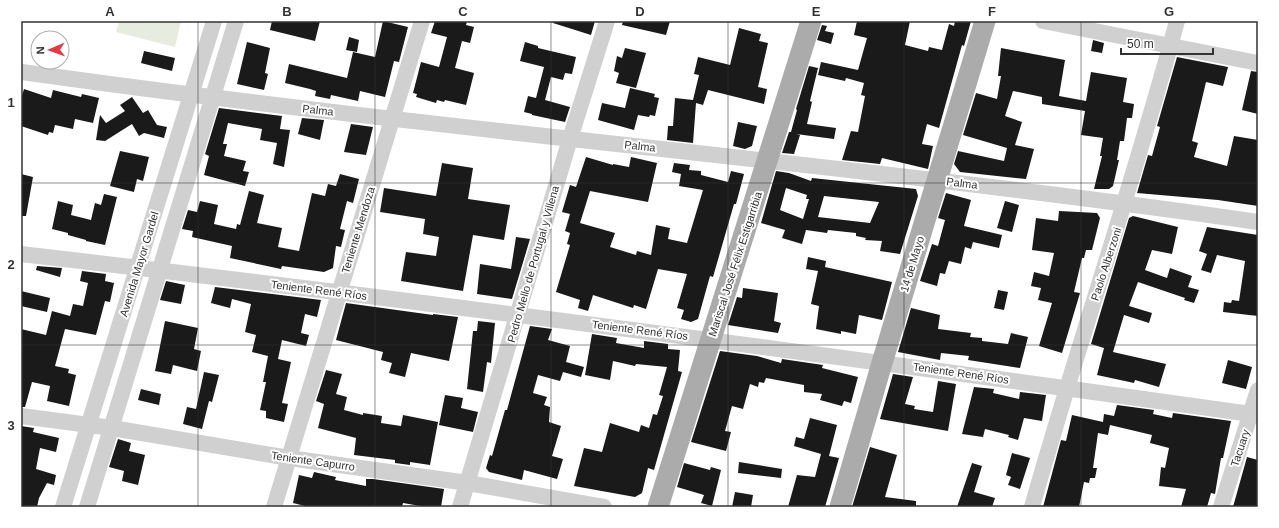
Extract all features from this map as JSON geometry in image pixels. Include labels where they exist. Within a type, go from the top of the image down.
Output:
[{"type":"main road","name":"Mariscal José Félix Estigarribia","points":[[658,507],[811,21]]},
{"type":"main road","name":"14 de Mayo","points":[[840,507],[984,21]]},
{"type":"street","name":"Avenida Mayor Gardel","points":[[63,507],[214,21]]},
{"type":"street","name":"Avenida Mayor Gardel","points":[[87,507],[236,21]]},
{"type":"street","name":"Teniente Mendoza","points":[[274,507],[422,21]]},
{"type":"street","name":"Pedro Mello de Portugal y Villena","points":[[460,507],[519,315],[570,139],[607,21]]},
{"type":"street","points":[[1043,21],[1258,62]]},
{"type":"street","name":"Paolo Alberzoni","points":[[1032,507],[1066,387],[1126,202],[1176,21]]},
{"type":"street","name":"Palma","points":[[22,72],[191,96],[768,160],[1126,202],[1258,222]]},
{"type":"street","name":"Teniente René Ríos","points":[[21,254],[138,267],[711,339],[1254,414]]},
{"type":"street","name":"Tacuary","points":[[1221,507],[1254,414],[1258,390]]},
{"type":"street","name":"Teniente Capurro","points":[[21,416],[112,428],[289,458],[468,483],[604,507]]},
{"type":"shaded area","points":[[119,21],[181,21],[175,47],[116,32]]},
{"type":"building","points":[[272,21],[320,21],[315,41],[270,30]]},
{"type":"building","points":[[383,21],[408,27],[399,62],[394,61],[385,97],[360,91],[358,101],[331,95],[330,99],[315,96],[316,91],[285,83],[289,64],[347,78],[353,52],[375,57]]},
{"type":"building","points":[[435,21],[467,21],[466,25],[474,27],[470,43],[462,41],[455,68],[474,73],[466,105],[445,100],[444,102],[437,100],[436,103],[416,97],[417,94],[413,93],[421,62],[439,67],[447,37],[431,33]]},
{"type":"building","points":[[553,21],[595,21],[591,35],[553,23]]},
{"type":"building","points":[[623,21],[670,21],[666,35],[622,25]]},
{"type":"building","points":[[857,21],[910,21],[905,45],[928,51],[929,47],[942,50],[949,24],[954,26],[955,21],[971,21],[964,46],[962,45],[939,128],[927,124],[922,144],[933,146],[928,169],[882,158],[880,164],[842,160],[851,131],[858,132],[865,96],[861,95],[864,83],[846,78],[845,81],[818,75],[821,62],[858,70],[867,38],[854,35]]},
{"type":"building","points":[[822,25],[827,26],[825,31],[834,33],[831,44],[817,40]]},
{"type":"building","points":[[739,28],[761,34],[759,41],[768,43],[758,87],[767,89],[764,104],[708,90],[703,105],[696,103],[693,143],[667,140],[668,126],[673,126],[675,98],[693,100],[699,75],[694,74],[698,57],[730,65]]},
{"type":"building","points":[[349,37],[359,40],[357,52],[346,50]]},
{"type":"building","points":[[1093,40],[1104,43],[1102,53],[1091,51]]},
{"type":"building","points":[[247,42],[270,48],[265,73],[268,74],[264,90],[237,84]]},
{"type":"building","points":[[525,42],[538,46],[538,48],[576,57],[572,74],[565,73],[563,80],[551,77],[545,100],[570,107],[565,122],[524,112],[528,96],[536,98],[544,67],[520,61]]},
{"type":"building","points":[[625,48],[646,53],[636,88],[616,83],[619,73],[614,71],[617,56],[622,58]]},
{"type":"building","points":[[1001,48],[1065,60],[1059,96],[1086,101],[1091,72],[1127,78],[1123,102],[1134,104],[1132,118],[1127,118],[1124,141],[1120,141],[1117,160],[1119,160],[1113,186],[1109,189],[1094,189],[1102,156],[1100,156],[1103,138],[1081,135],[1085,111],[1042,104],[1042,97],[1013,91],[1005,116],[1022,122],[1015,145],[1034,149],[1026,179],[960,172],[954,164],[958,151],[1004,161],[1007,148],[963,135],[976,93],[997,99],[1001,76],[998,76]]},
{"type":"building","points":[[144,51],[175,58],[172,71],[141,63]]},
{"type":"building","points":[[1177,57],[1228,67],[1223,86],[1206,82],[1192,141],[1198,143],[1194,157],[1227,166],[1234,136],[1258,140],[1258,206],[1218,200],[1137,193],[1148,155],[1152,156],[1160,127],[1157,126]]},
{"type":"building","points":[[809,66],[818,68],[810,101],[812,102],[807,124],[836,128],[834,139],[796,134],[800,135],[794,154],[782,153],[789,132],[791,132],[796,109]]},
{"type":"building","points":[[1251,71],[1258,72],[1258,114],[1242,110]]},
{"type":"building","points":[[630,88],[655,94],[654,97],[659,98],[655,116],[650,115],[649,117],[638,115],[634,130],[598,120],[602,103],[625,108]]},
{"type":"building","points":[[24,89],[51,98],[53,90],[81,97],[82,94],[99,98],[93,123],[75,119],[73,129],[55,125],[53,133],[49,132],[48,135],[21,126],[21,99]]},
{"type":"building","points":[[132,97],[143,113],[148,110],[157,125],[167,127],[164,138],[144,133],[139,136],[132,124],[105,141],[96,140],[100,115],[106,123],[125,111],[120,105]]},
{"type":"building","points":[[219,108],[282,116],[280,129],[290,130],[284,167],[273,164],[277,143],[260,140],[262,129],[228,123],[223,144],[227,144],[224,156],[246,161],[243,171],[249,172],[245,186],[204,175],[209,156],[205,154]]},
{"type":"building","points":[[302,118],[324,120],[320,140],[298,134]]},
{"type":"building","points":[[738,122],[757,126],[752,146],[745,149],[733,146]]},
{"type":"building","points":[[351,124],[373,127],[366,155],[344,152]]},
{"type":"building","points":[[120,151],[149,157],[143,181],[137,179],[134,192],[110,186]]},
{"type":"building","points":[[586,157],[613,165],[629,167],[631,157],[657,163],[648,202],[590,191],[580,223],[615,233],[610,247],[636,255],[637,251],[651,255],[656,225],[670,228],[668,239],[687,243],[703,190],[679,186],[681,174],[672,172],[674,163],[690,165],[689,170],[701,171],[701,175],[728,182],[731,171],[744,174],[713,277],[710,276],[698,319],[691,322],[681,319],[684,310],[677,308],[687,274],[658,269],[646,309],[634,305],[633,308],[593,295],[588,311],[578,308],[580,300],[556,292],[570,245],[567,244],[570,233],[565,231],[570,214],[562,212],[570,185],[576,187]]},
{"type":"building","points":[[442,163],[473,168],[468,199],[510,205],[504,240],[473,235],[463,291],[401,281],[406,252],[436,256],[439,237],[423,234],[425,219],[380,212],[384,188],[436,196]]},
{"type":"building","points":[[776,171],[789,173],[811,181],[812,178],[916,189],[918,196],[900,254],[880,251],[882,241],[865,240],[866,238],[856,236],[856,233],[828,230],[827,233],[806,230],[802,244],[782,238],[785,230],[761,223]],"holes":[[[786,188],[807,195],[806,199],[809,199],[803,219],[780,210]],[[824,196],[879,202],[870,223],[818,217]]]},
{"type":"building","points":[[21,174],[33,177],[26,216],[21,216]]},
{"type":"building","points":[[340,174],[359,179],[353,203],[347,201],[340,229],[345,230],[341,247],[336,246],[333,268],[324,272],[282,266],[281,269],[230,258],[232,246],[192,237],[193,231],[182,229],[188,210],[197,212],[200,201],[218,205],[214,224],[236,229],[237,224],[240,225],[249,191],[264,195],[257,223],[282,228],[278,247],[299,251],[312,193],[325,196],[328,184],[336,186]]},
{"type":"building","points":[[946,193],[971,200],[964,226],[1002,235],[999,248],[973,242],[971,249],[965,247],[961,264],[949,261],[945,274],[940,273],[937,286],[920,281],[932,244],[938,246],[945,220],[938,218]]},
{"type":"building","points":[[104,194],[117,197],[105,245],[86,241],[68,235],[68,233],[52,229],[58,201],[73,205],[71,215],[91,220],[95,203],[101,205]]},
{"type":"building","points":[[1005,201],[1019,205],[1012,232],[997,228]]},
{"type":"building","points":[[1059,211],[1097,213],[1100,218],[1092,250],[1086,250],[1084,258],[1082,258],[1074,292],[1080,293],[1062,353],[1039,346],[1052,303],[1038,300],[1041,288],[1031,286],[1034,272],[1049,276],[1054,253],[1032,250],[1036,218],[1058,221]]},
{"type":"building","points":[[1133,216],[1178,227],[1172,254],[1152,250],[1145,270],[1167,278],[1170,268],[1192,276],[1188,287],[1199,290],[1194,303],[1184,300],[1185,298],[1138,282],[1129,306],[1152,313],[1149,323],[1124,315],[1113,352],[1166,364],[1159,387],[1135,380],[1134,383],[1097,375],[1104,348],[1091,344],[1129,218]]},
{"type":"building","points":[[1207,227],[1258,235],[1258,316],[1223,312],[1224,302],[1231,303],[1232,300],[1239,301],[1245,261],[1217,255],[1211,273],[1201,270],[1207,254],[1199,251]]},
{"type":"building","points":[[516,237],[530,239],[512,299],[477,294],[480,264],[511,269]]},
{"type":"building","points":[[808,257],[826,261],[825,267],[892,282],[882,320],[859,315],[856,334],[841,331],[841,334],[816,329],[819,306],[811,304],[818,271],[806,269]]},
{"type":"building","points":[[37,266],[62,268],[60,277],[36,270]]},
{"type":"building","points":[[82,271],[106,274],[105,281],[114,283],[110,302],[105,301],[96,335],[65,329],[55,366],[69,369],[68,373],[76,375],[69,406],[47,401],[50,386],[32,382],[25,407],[21,407],[21,329],[46,335],[52,311],[70,316],[73,304],[83,306],[88,283],[80,281]]},
{"type":"building","points":[[166,281],[185,285],[181,304],[160,300]]},
{"type":"building","points":[[215,287],[321,300],[317,317],[305,314],[301,333],[309,335],[306,346],[282,340],[278,359],[291,362],[282,403],[288,404],[284,422],[266,418],[266,411],[260,410],[266,382],[263,382],[268,356],[252,352],[256,335],[245,332],[251,304],[232,299],[230,308],[211,303]]},
{"type":"building","points":[[743,288],[778,293],[774,321],[781,323],[778,333],[728,325],[737,297],[742,298]]},
{"type":"building","points":[[998,290],[1008,292],[1004,310],[994,308]]},
{"type":"building","points":[[21,291],[50,298],[47,312],[21,306]]},
{"type":"building","points":[[346,303],[458,317],[449,361],[411,353],[405,377],[389,373],[392,363],[381,360],[383,352],[336,340]]},
{"type":"building","points":[[911,308],[940,315],[938,329],[971,333],[970,337],[982,338],[982,341],[1008,344],[1011,333],[1028,337],[1020,368],[968,360],[969,356],[941,353],[940,360],[898,352]]},
{"type":"building","points":[[165,321],[198,328],[194,349],[201,351],[197,371],[173,365],[171,374],[155,371]]},
{"type":"building","points":[[478,321],[495,323],[491,363],[487,362],[483,392],[467,389],[473,331],[477,331]]},
{"type":"building","points":[[530,326],[552,329],[548,340],[570,346],[566,362],[584,367],[581,377],[563,372],[560,381],[538,375],[533,393],[547,397],[544,405],[550,407],[549,422],[561,426],[552,456],[563,459],[557,479],[524,470],[522,480],[489,472],[486,468],[490,455],[492,456],[505,410],[507,410]]},
{"type":"building","points":[[592,334],[617,338],[616,343],[644,348],[644,341],[668,344],[668,349],[680,350],[678,371],[682,372],[654,470],[648,468],[642,493],[635,497],[574,486],[584,448],[602,452],[610,423],[639,432],[641,425],[649,428],[653,414],[657,415],[663,396],[659,395],[667,367],[636,364],[635,366],[613,361],[610,380],[585,375]]},
{"type":"building","points":[[720,351],[757,356],[781,363],[782,359],[823,365],[822,368],[858,377],[851,403],[844,401],[842,406],[820,400],[822,394],[804,392],[804,385],[766,378],[764,383],[759,382],[758,387],[750,384],[743,409],[732,406],[725,431],[731,432],[726,451],[691,442]]},
{"type":"building","points":[[1228,360],[1252,367],[1246,389],[1222,383]]},
{"type":"building","points":[[326,370],[342,374],[336,394],[347,397],[344,410],[363,415],[363,413],[382,416],[381,423],[401,426],[403,415],[438,422],[430,465],[410,462],[410,465],[395,463],[395,460],[354,455],[356,438],[318,428],[324,404],[316,401]]},
{"type":"building","points":[[204,372],[219,375],[212,402],[209,401],[202,429],[183,424],[187,407],[196,409]]},
{"type":"building","points":[[893,374],[913,377],[905,404],[915,406],[914,409],[933,412],[938,381],[956,384],[948,431],[880,419]]},
{"type":"building","points":[[974,387],[994,389],[993,393],[1019,399],[1020,392],[1046,395],[1042,421],[1024,418],[1018,440],[1008,437],[1009,435],[985,429],[983,437],[962,434]]},
{"type":"building","points":[[141,389],[161,394],[159,405],[138,400]]},
{"type":"building","points":[[445,395],[463,398],[461,408],[478,412],[473,432],[439,425]]},
{"type":"building","points":[[1117,405],[1154,410],[1153,414],[1172,418],[1173,413],[1231,421],[1223,458],[1221,458],[1215,494],[1211,493],[1207,507],[1181,507],[1186,489],[1159,486],[1161,467],[1165,468],[1169,448],[1150,443],[1152,435],[1110,425],[1108,435],[1098,433],[1093,468],[1097,468],[1095,478],[1090,478],[1089,483],[1084,482],[1079,507],[1043,507],[1061,440],[1066,441],[1072,415],[1103,422],[1104,414],[1114,416]]},
{"type":"building","points":[[810,418],[837,425],[829,456],[839,458],[825,507],[788,507],[797,475],[815,477],[821,454],[794,446],[796,437],[804,439]]},
{"type":"building","points":[[21,426],[34,428],[33,432],[59,438],[56,452],[40,448],[36,469],[56,475],[54,485],[47,483],[39,498],[37,507],[21,507]]},
{"type":"building","points":[[118,439],[131,443],[129,451],[145,455],[138,485],[122,481],[124,471],[109,467]]},
{"type":"building","points":[[870,447],[897,455],[885,497],[916,501],[916,507],[852,507]]},
{"type":"building","points":[[1012,453],[1030,458],[1020,489],[1008,485],[1011,477],[1006,475]]},
{"type":"building","points":[[1247,457],[1258,460],[1258,507],[1233,507]]},
{"type":"building","points":[[739,462],[782,469],[781,478],[738,473]]},
{"type":"building","points":[[684,463],[710,470],[711,467],[721,470],[712,506],[701,503],[704,495],[677,487]]},
{"type":"building","points":[[972,463],[982,466],[974,492],[995,498],[992,507],[957,507]]},
{"type":"building","points":[[314,472],[336,477],[335,480],[366,486],[366,479],[373,479],[444,489],[441,507],[426,507],[403,503],[402,507],[309,507],[293,503],[299,475],[312,478]]},
{"type":"building","points":[[735,492],[753,495],[751,507],[732,507]]}]
